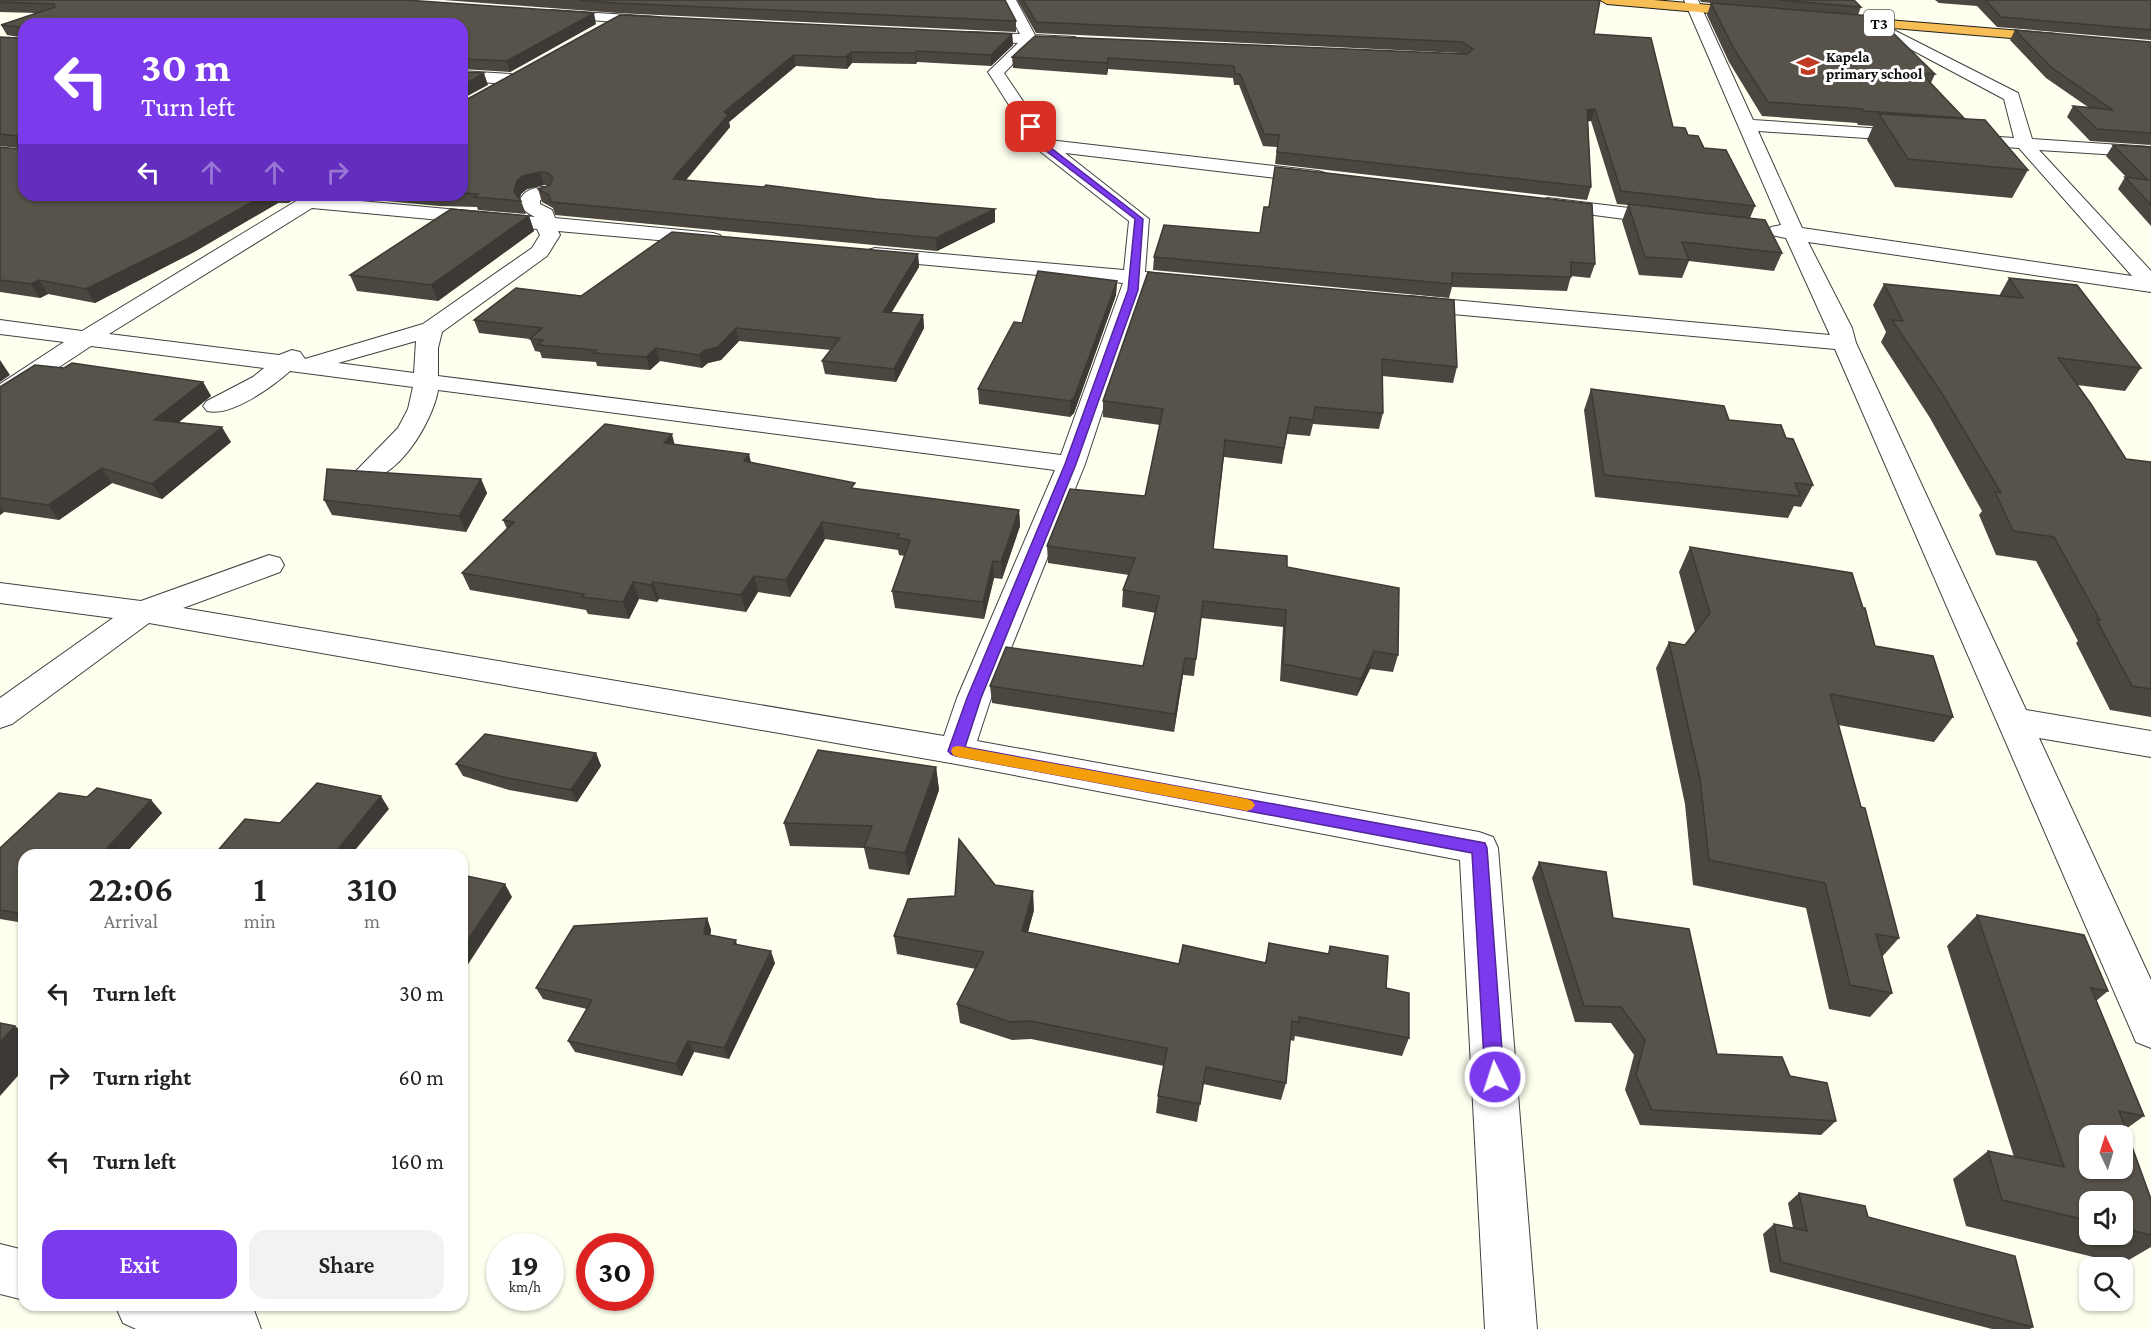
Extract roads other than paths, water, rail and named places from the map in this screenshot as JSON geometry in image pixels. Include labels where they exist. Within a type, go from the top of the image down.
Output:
[{"type":"highway","points":[[1607,0],[1692,4],[1764,14]]},
{"type":"highway","name":"T3","points":[[1824,19],[2070,39]]},
{"type":"street","points":[[1009,0],[1030,39]]},
{"type":"street","points":[[1692,4],[1794,233],[1840,328],[1844,343],[2151,1028]]},
{"type":"street","points":[[600,30],[645,5]]},
{"type":"street","points":[[539,13],[678,22]]},
{"type":"street","points":[[1872,23],[2012,96],[2025,145],[2151,284]]},
{"type":"street","points":[[948,35],[1090,42]]},
{"type":"street","points":[[956,751],[974,698],[1071,464],[1133,290],[1139,219],[1043,145],[996,72],[1030,39]]},
{"type":"street","points":[[468,76],[516,76],[492,91]]},
{"type":"street","points":[[1746,125],[2151,152]]},
{"type":"street","points":[[1043,145],[1333,178]]},
{"type":"street","points":[[113,322],[219,342],[293,361],[332,357],[431,329],[540,252],[547,229],[545,214],[530,207],[530,197],[545,192]]},
{"type":"street","points":[[0,395],[309,201]]},
{"type":"street","points":[[337,201],[547,229],[572,226],[728,241]]},
{"type":"street","points":[[1534,202],[1688,221]]},
{"type":"street","points":[[1759,229],[2151,284]]},
{"type":"street","points":[[859,253],[1217,286]]},
{"type":"street","points":[[1394,302],[1844,343]]},
{"type":"street","points":[[0,327],[86,339],[513,383]]},
{"type":"street","points":[[369,472],[391,455],[412,426],[424,398],[425,345],[431,329]]},
{"type":"street","points":[[332,357],[424,375],[1071,464]]},
{"type":"street","points":[[216,406],[262,382],[293,361]]},
{"type":"street","points":[[0,715],[143,612],[269,565]]},
{"type":"street","points":[[0,593],[143,612],[956,751],[1479,848],[1511,1329]]},
{"type":"street","points":[[2013,722],[2151,744]]},
{"type":"street","points":[[0,1269],[18,1274]]},
{"type":"street","points":[[164,1311],[235,1329]]},
{"type":"place","name":"Kapela primary school","points":[[1808,66]]}]
